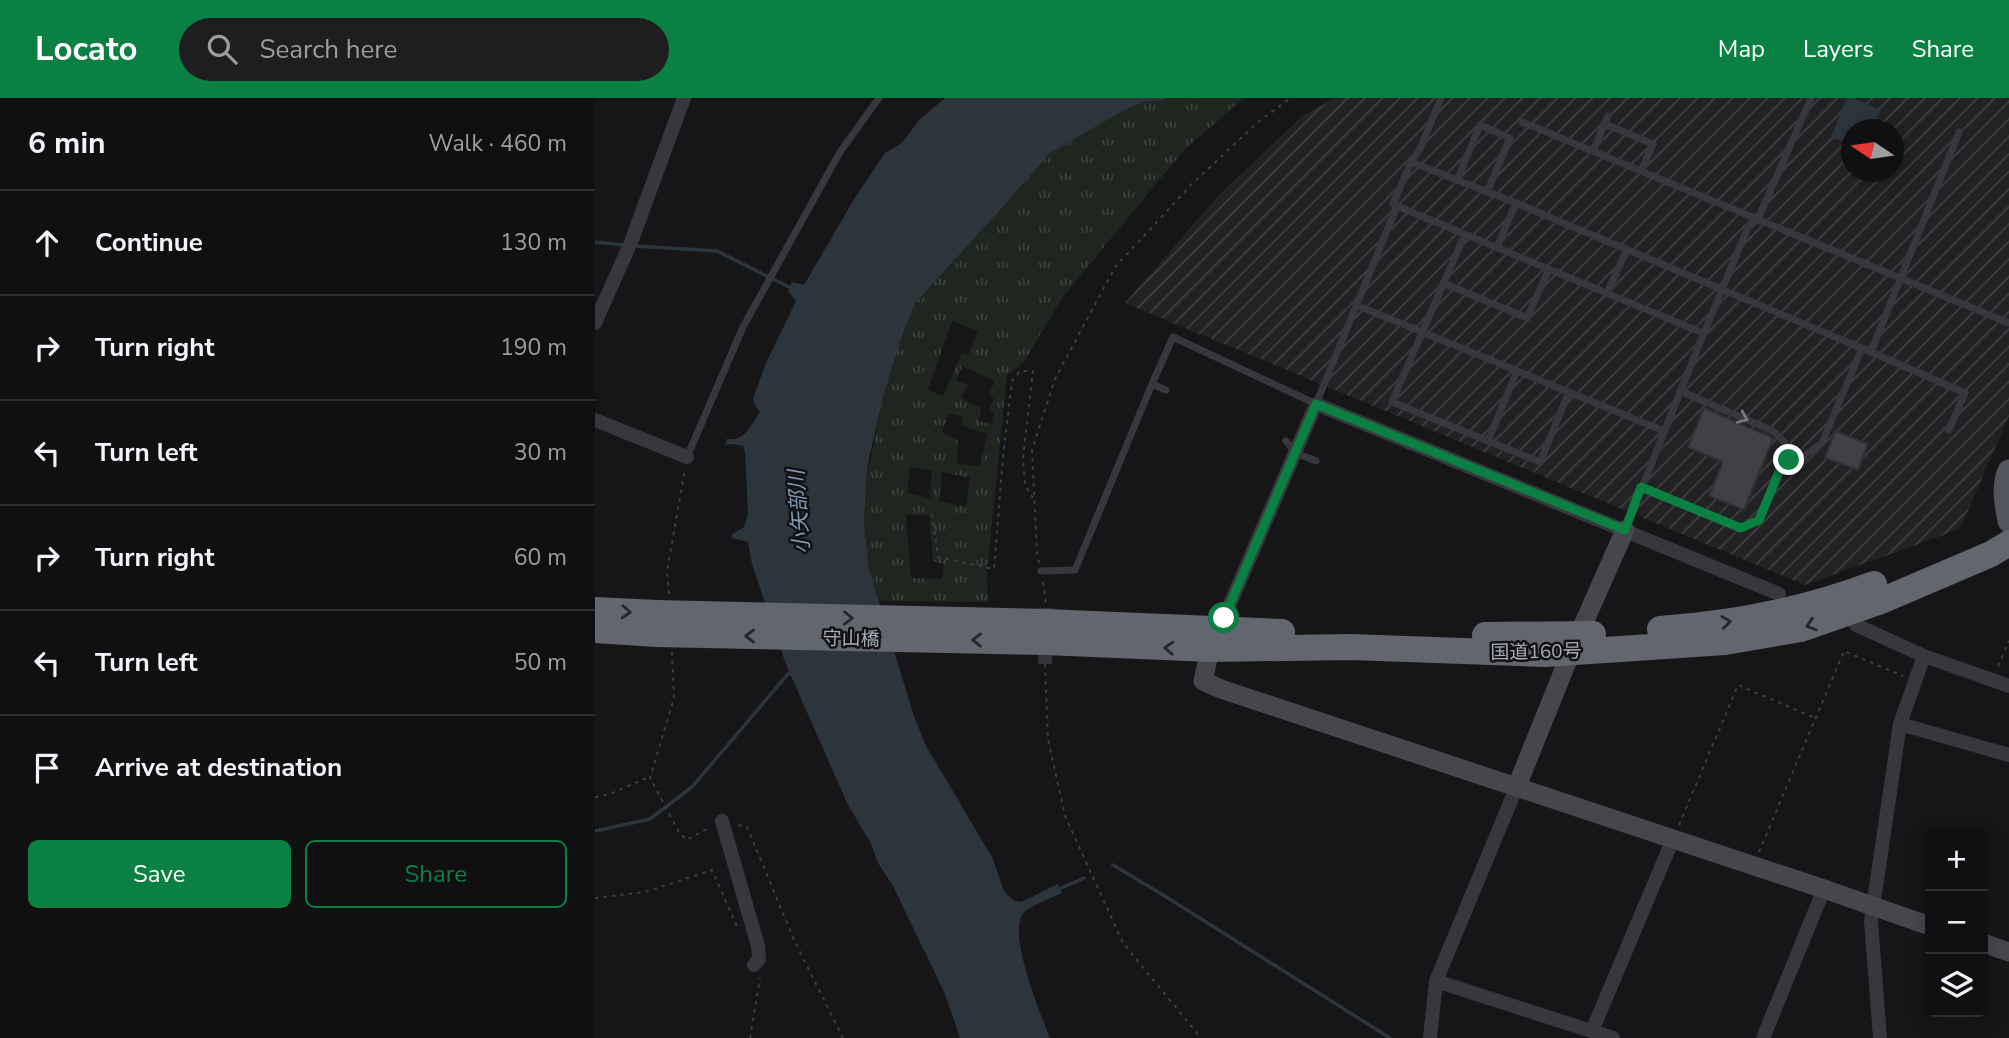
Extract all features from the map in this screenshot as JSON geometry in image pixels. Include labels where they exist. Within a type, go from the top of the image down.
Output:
[{"type":"highway","name":"国道160号","points":[[1575,643],[1742,620],[1787,611],[1852,592],[1938,560],[1982,540],[2009,522]]},
{"type":"highway","name":"国道160号","points":[[1046,633],[1218,640],[1408,636],[1575,643],[1725,642],[1801,629],[1881,601],[1991,554],[2009,543]]},
{"type":"highway","points":[[595,610],[656,624]]},
{"type":"highway","name":"守山橋","points":[[656,624],[1046,633]]},
{"type":"highway","points":[[595,630],[656,624]]},
{"type":"main road","points":[[2009,471],[2005,500],[2009,522]]},
{"type":"street","points":[[595,323],[631,242],[684,98]]},
{"type":"street","points":[[1779,594],[1316,404],[1291,447],[1224,618],[1203,681],[1925,924]]},
{"type":"street","points":[[595,420],[687,457]]},
{"type":"street","points":[[1430,1038],[1436,981],[1612,552],[1625,530]]},
{"type":"street","points":[[1856,625],[1924,656],[2009,686]]},
{"type":"street","points":[[1880,1038],[1871,921],[1900,724],[1924,656]]},
{"type":"street","points":[[1900,724],[2009,755]]},
{"type":"street","points":[[722,821],[758,946],[759,959],[754,965]]},
{"type":"street","points":[[1593,1031],[1673,839]]},
{"type":"street","points":[[1763,1038],[1824,889]]},
{"type":"street","points":[[1988,945],[2009,952]]},
{"type":"street","points":[[1436,981],[1612,1038]]},
{"type":"lane","points":[[687,457],[743,327],[840,152],[879,98]]},
{"type":"lane","points":[[1441,98],[1420,149],[1411,162],[1392,204],[1703,333]]},
{"type":"lane","points":[[1625,530],[1748,227],[1758,219],[1811,98]]},
{"type":"lane","points":[[1593,151],[1606,120],[1653,144],[1641,171]]},
{"type":"lane","points":[[1522,122],[2009,323]]},
{"type":"lane","points":[[1457,180],[1480,125],[1510,138],[1487,192]]},
{"type":"lane","points":[[1871,352],[1959,132]]},
{"type":"lane","points":[[1411,162],[1723,289],[1965,393],[1949,430]]},
{"type":"lane","points":[[1497,247],[1516,203]]},
{"type":"lane","points":[[1041,571],[1075,570],[1173,337],[1316,404],[1397,206]]},
{"type":"lane","points":[[1465,234],[1392,402],[1540,462],[1569,392]]},
{"type":"lane","points":[[1607,293],[1626,249]]},
{"type":"lane","points":[[1443,283],[1527,318],[1549,269]]},
{"type":"lane","points":[[1356,304],[1664,431]]},
{"type":"lane","points":[[1801,465],[1805,455],[1822,443],[1862,348]]},
{"type":"lane","points":[[1488,441],[1517,371]]},
{"type":"lane","points":[[1152,384],[1167,390]]},
{"type":"lane","points":[[1641,487],[1741,528],[1759,520],[1765,514],[1788,457],[1785,443],[1773,431],[1680,391]]},
{"type":"lane","points":[[1291,447],[1316,461]]},
{"type":"path","points":[[1201,1038],[1123,943],[1065,816],[1048,739],[1046,633],[1037,553],[1032,450],[1055,379],[1115,267],[1192,184],[1258,122],[1291,98]]},
{"type":"path","points":[[932,514],[939,558],[994,569],[1011,381],[1020,371],[1033,371],[1023,458],[1025,485],[1034,499]]},
{"type":"path","points":[[1992,680],[2009,640]]},
{"type":"path","points":[[1754,865],[1844,652],[1915,681]]},
{"type":"path","points":[[1673,839],[1738,685],[1816,718]]},
{"type":"path","points":[[595,797],[616,792],[638,780],[650,778]]},
{"type":"path","points":[[652,785],[679,832],[687,840],[722,821],[747,827],[795,942],[843,1038]]},
{"type":"path","points":[[595,898],[645,892],[712,870],[761,981],[750,1038]]},
{"type":"shaded area","points":[[1335,98],[2009,98],[2009,416],[1960,529],[1805,585],[1125,303],[1217,197],[1302,116]]},
{"type":"green space","points":[[1244,98],[1184,150],[1062,298],[1024,362],[1007,375],[987,571],[988,602],[879,601],[869,569],[864,522],[866,482],[883,397],[903,333],[916,302],[1049,154],[1126,109],[1143,102]],"holes":[[[952,321],[978,331],[968,356],[962,353],[943,396],[928,390]],[[962,366],[995,381],[989,394],[994,399],[989,409],[994,413],[992,424],[979,421],[981,408],[961,398],[968,385],[956,380]],[[949,413],[963,417],[961,426],[987,434],[980,467],[957,463],[958,441],[942,432]],[[910,467],[932,470],[930,498],[907,493]],[[942,472],[970,478],[966,507],[939,501]],[[906,515],[929,515],[933,561],[944,564],[942,579],[911,578]]]},
{"type":"water","name":"小矢部川","points":[[945,98],[1166,98],[1143,102],[1126,109],[1049,154],[916,302],[903,333],[883,397],[866,482],[864,522],[869,569],[925,744],[993,859],[1004,891],[1014,901],[1021,902],[1058,884],[1062,893],[1027,910],[1020,923],[1022,955],[1050,1038],[960,1038],[945,994],[893,886],[847,803],[785,662],[752,564],[748,542],[732,538],[732,534],[744,527],[748,514],[745,452],[743,446],[725,445],[727,439],[744,434],[761,410],[758,411],[753,399],[766,363],[796,301],[788,291],[792,282],[804,285],[853,201],[885,153],[902,143],[919,120]]},
{"type":"water","points":[[1847,98],[1881,110],[1877,119],[1841,119],[1841,141],[1831,137]]},
{"type":"building","points":[[1704,408],[1773,439],[1744,510],[1709,496],[1723,462],[1688,447]]},
{"type":"building","points":[[1835,431],[1868,444],[1858,470],[1825,458]]},
{"type":"waterway","points":[[595,242],[624,245]]},
{"type":"waterway","points":[[635,246],[717,251],[793,289]]},
{"type":"waterway","points":[[595,831],[650,819],[692,787],[788,674],[794,673]]},
{"type":"waterway","points":[[1113,865],[1390,1038]]},
{"type":"waterway","points":[[1057,890],[1084,878]]},
{"type":"tunnel","points":[[1045,664],[1046,605]]},
{"type":"route","points":[[1224,618],[1316,404],[1625,530],[1641,487],[1741,528],[1759,520],[1786,455],[1789,460]]}]
